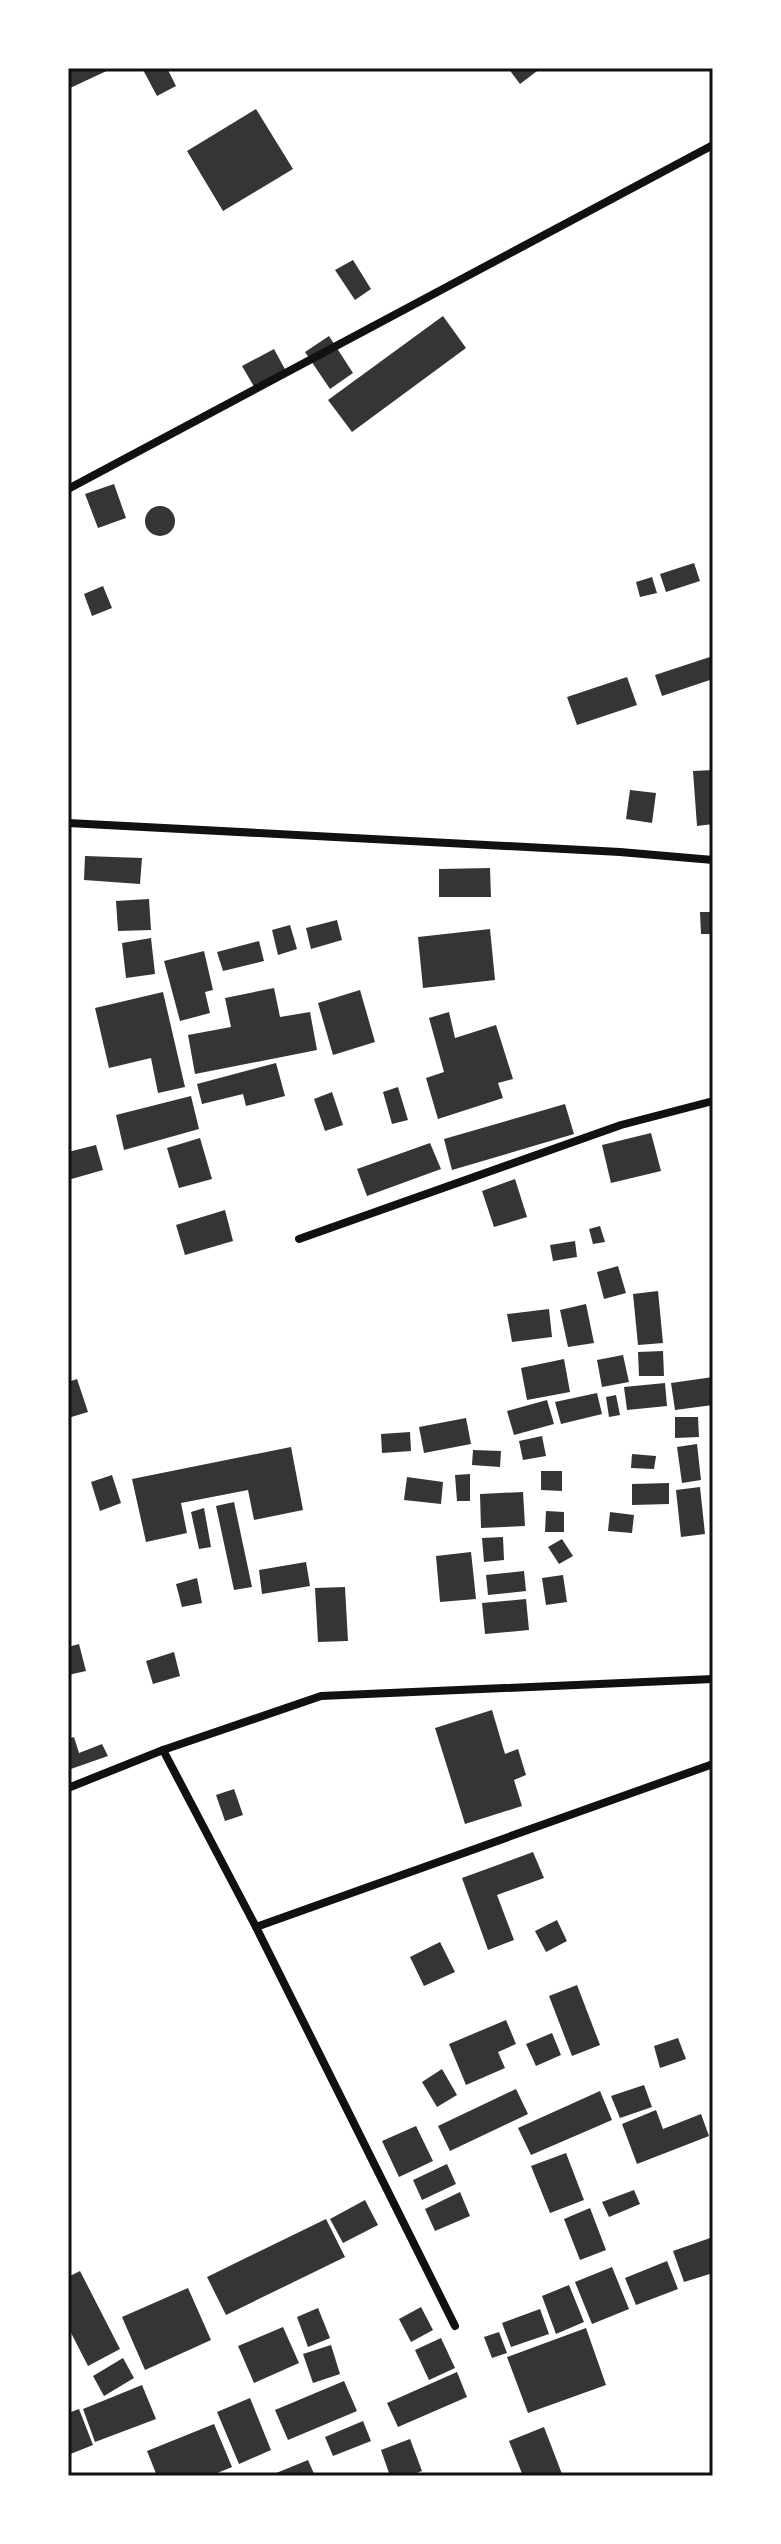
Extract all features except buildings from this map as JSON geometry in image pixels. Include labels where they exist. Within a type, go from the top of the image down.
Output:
[{"type":"street","points":[[68,489],[713,145]]},
{"type":"street","points":[[68,823],[620,852],[713,860]]},
{"type":"street","points":[[299,1239],[621,1125],[713,1101]]},
{"type":"street","points":[[68,1788],[163,1750],[321,1696],[713,1679]]},
{"type":"street","points":[[163,1750],[256,1927],[455,2326]]},
{"type":"street","points":[[256,1927],[713,1764]]}]
